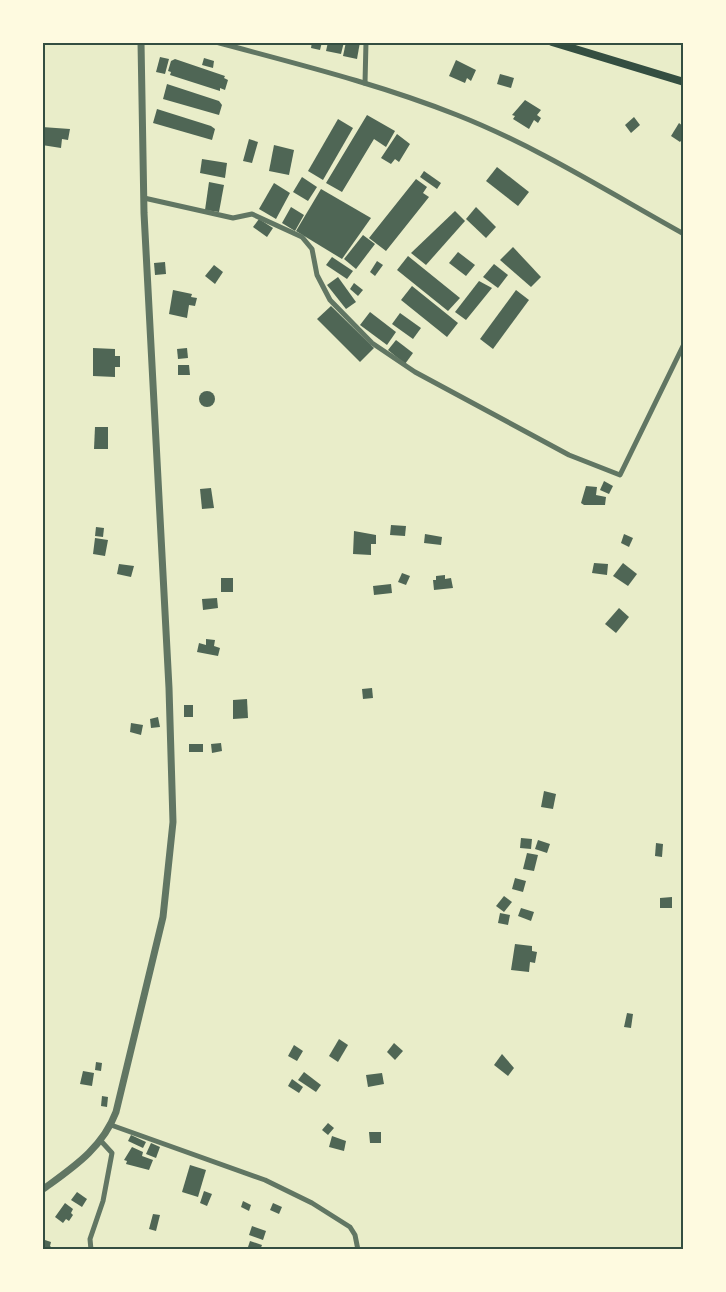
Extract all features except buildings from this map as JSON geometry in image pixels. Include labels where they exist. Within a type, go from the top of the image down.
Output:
[{"type":"highway","points":[[552,42],[684,82]]},
{"type":"street","points":[[42,1190],[79,1163],[101,1141],[111,1125],[163,917],[173,822],[169,688],[155,451],[144,198],[141,42]]},
{"type":"street","points":[[216,42],[365,83],[458,116],[515,142],[684,234]]},
{"type":"street","points":[[365,83],[366,42]]},
{"type":"street","points":[[144,198],[233,218],[252,214],[302,237],[312,249],[317,275],[330,300],[372,343],[415,372],[569,455],[620,475],[684,344]]},
{"type":"street","points":[[111,1125],[265,1180],[312,1203],[350,1227],[356,1235],[358,1250]]},
{"type":"street","points":[[91,1250],[90,1239],[103,1201],[112,1153],[101,1141]]}]
